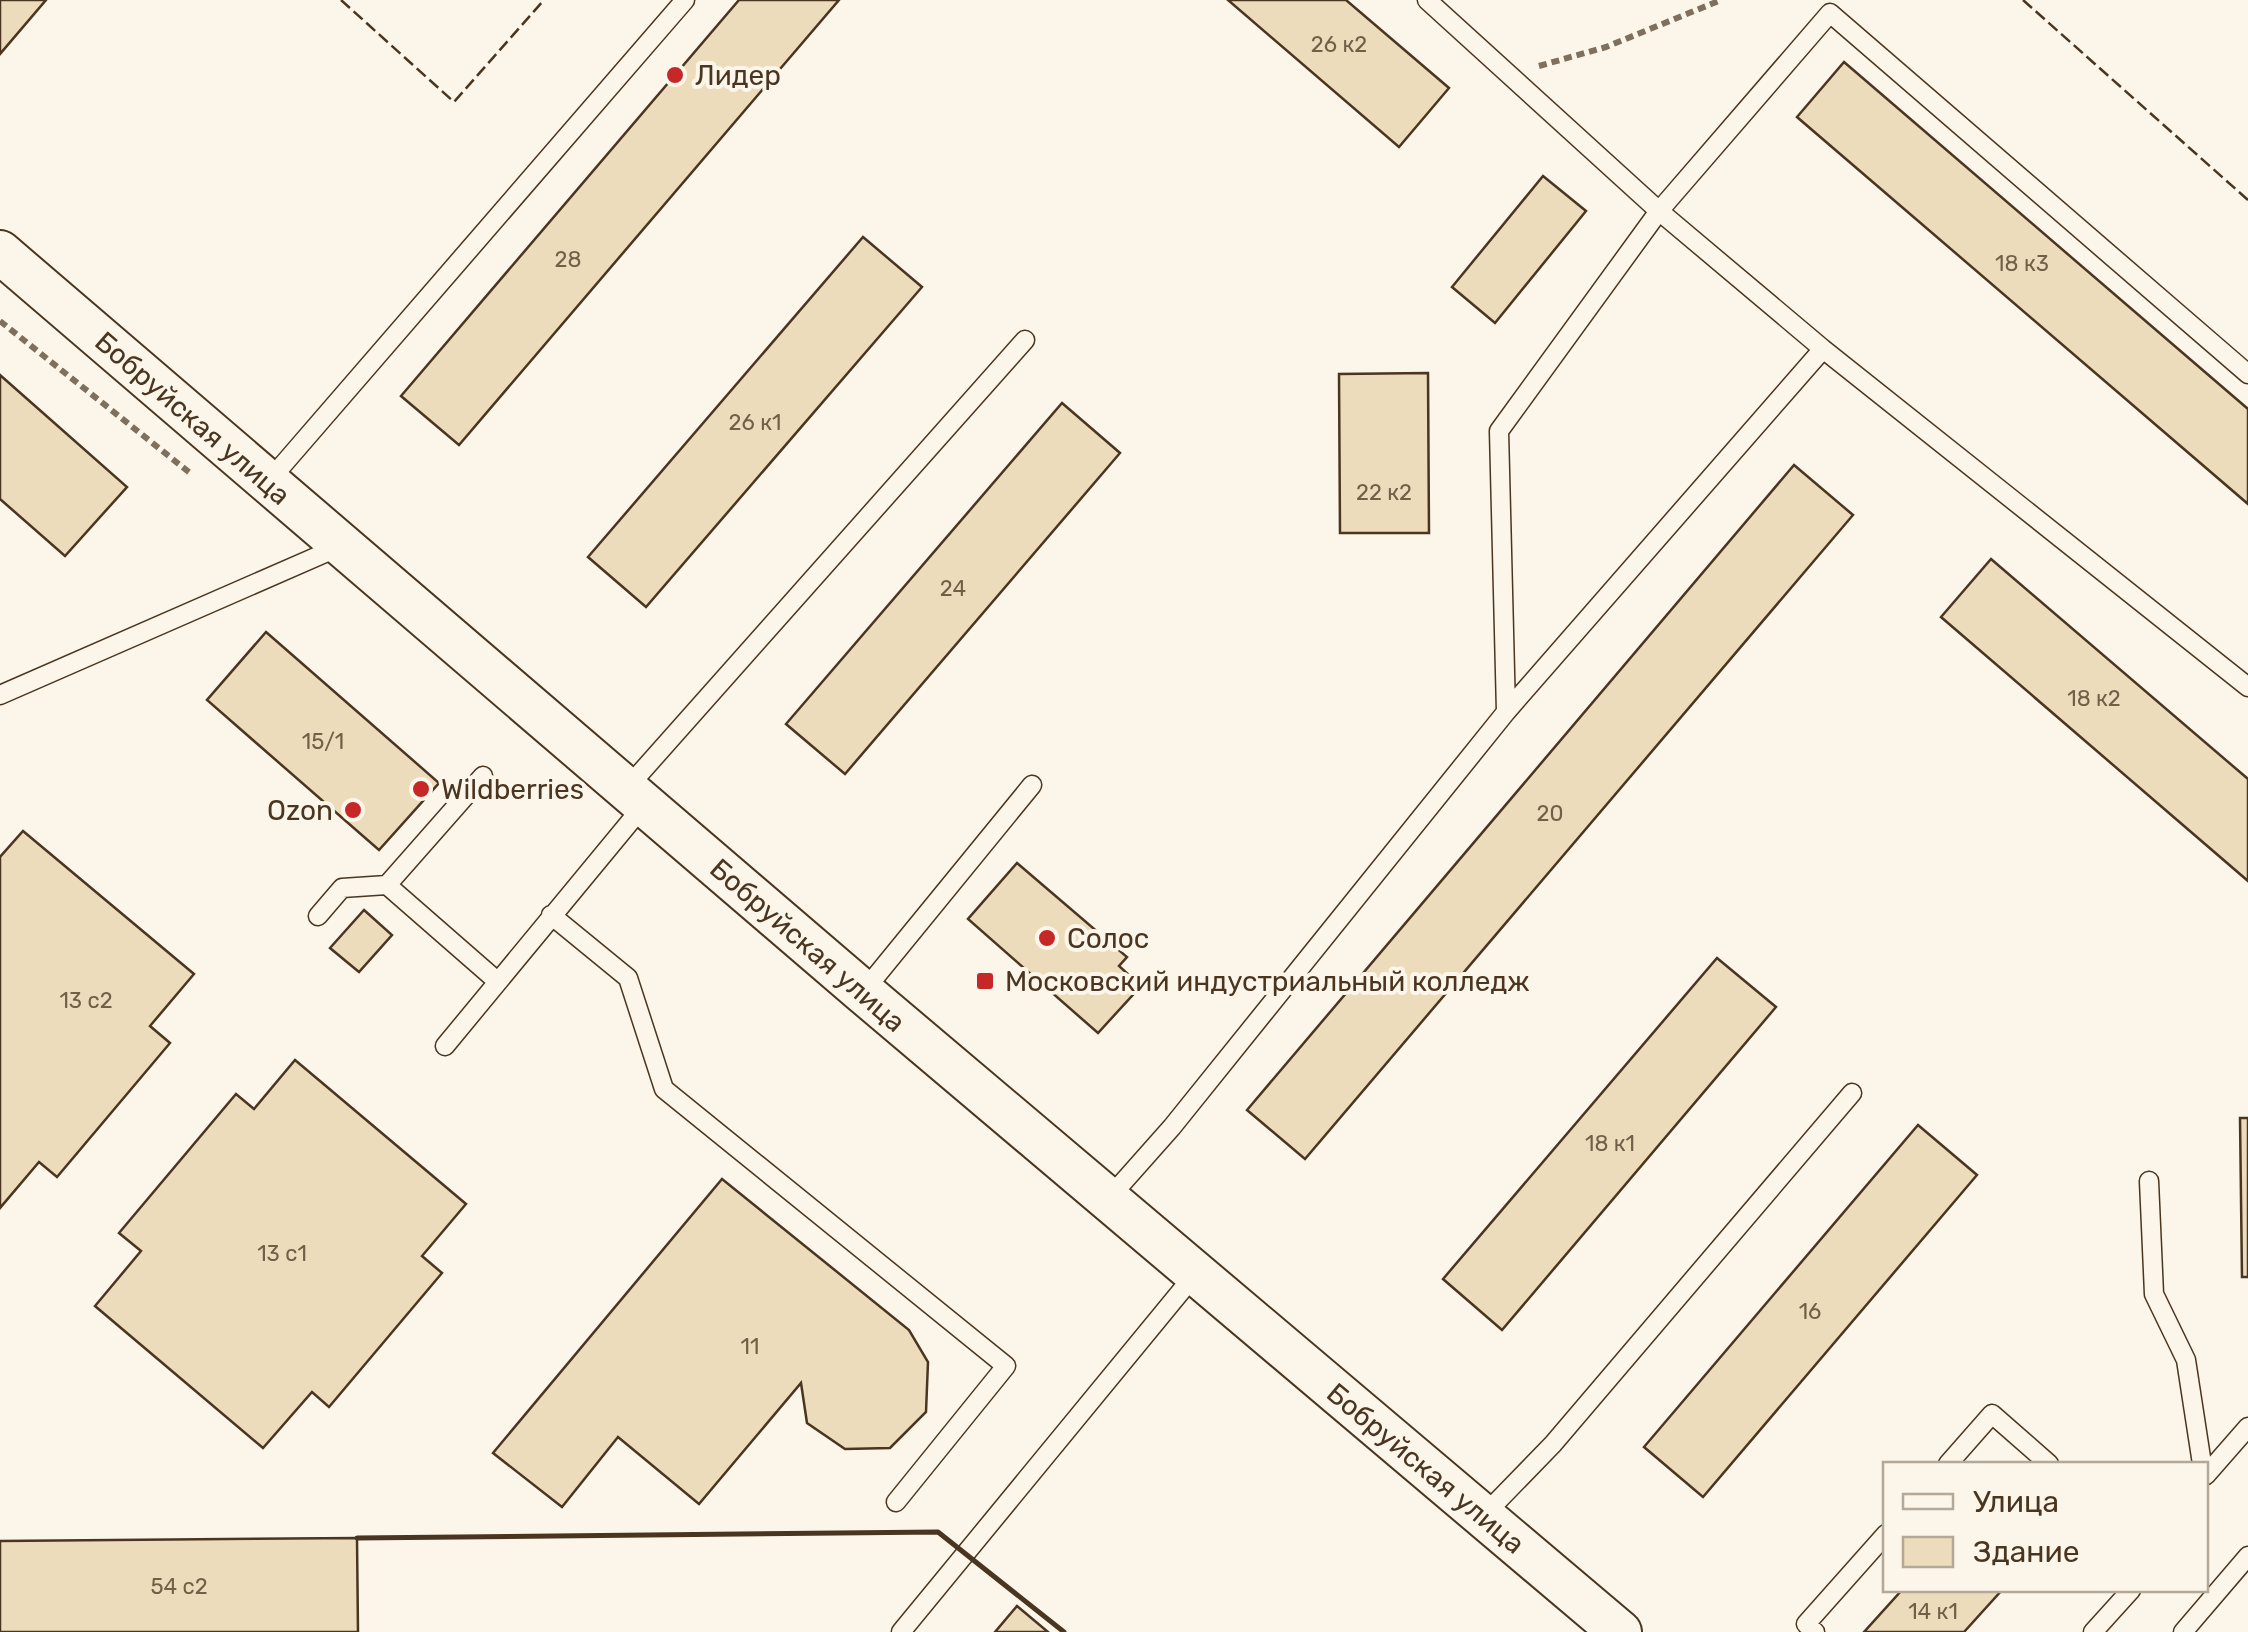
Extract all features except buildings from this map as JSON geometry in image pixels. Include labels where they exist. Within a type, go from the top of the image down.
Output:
[{"type":"street","name":"Бобруйская улица","points":[[0,252],[863,992],[1620,1632]]},
{"type":"lane","points":[[268,482],[685,0]]},
{"type":"lane","points":[[1427,0],[1658,211],[1823,349],[2248,687]]},
{"type":"lane","points":[[1506,712],[1499,430],[1658,211],[1830,12],[2248,374]]},
{"type":"lane","points":[[444,1046],[552,915],[635,796],[1025,340]]},
{"type":"lane","points":[[1108,1198],[1172,1127],[1506,712],[1823,349]]},
{"type":"lane","points":[[0,695],[341,546]]},
{"type":"lane","points":[[318,916],[342,888],[387,885],[483,776]]},
{"type":"lane","points":[[863,992],[1032,785]]},
{"type":"lane","points":[[387,885],[497,982]]},
{"type":"lane","points":[[552,915],[628,978],[664,1089],[1006,1366],[896,1502]]},
{"type":"lane","points":[[1485,1514],[1553,1444],[1852,1092]]},
{"type":"lane","points":[[2150,1181],[2154,1294],[2186,1360],[2202,1462]]},
{"type":"lane","points":[[901,1632],[1196,1273]]},
{"type":"lane","points":[[1950,1462],[1992,1414],[2047,1462]]},
{"type":"lane","points":[[2208,1473],[2248,1427]]},
{"type":"lane","points":[[1816,1632],[1806,1624],[1883,1537]]},
{"type":"lane","points":[[2183,1632],[2248,1556]]},
{"type":"lane","points":[[2093,1632],[2129,1592]]},
{"type":"path","points":[[1508,74],[1606,46],[1721,0]]},
{"type":"fence","points":[[341,0],[454,102],[544,0]]},
{"type":"fence","points":[[2023,0],[2248,200]]},
{"type":"wall","points":[[357,1538],[938,1532],[1064,1632]]},
{"type":"place","name":"Лидер","points":[[675,75]]},
{"type":"place","name":"Wildberries","points":[[421,789]]},
{"type":"place","name":"Ozon","points":[[353,810]]},
{"type":"place","name":"Солос","points":[[1047,938]]},
{"type":"place","name":"Московский индустриальный колледж","points":[[985,981]]}]
